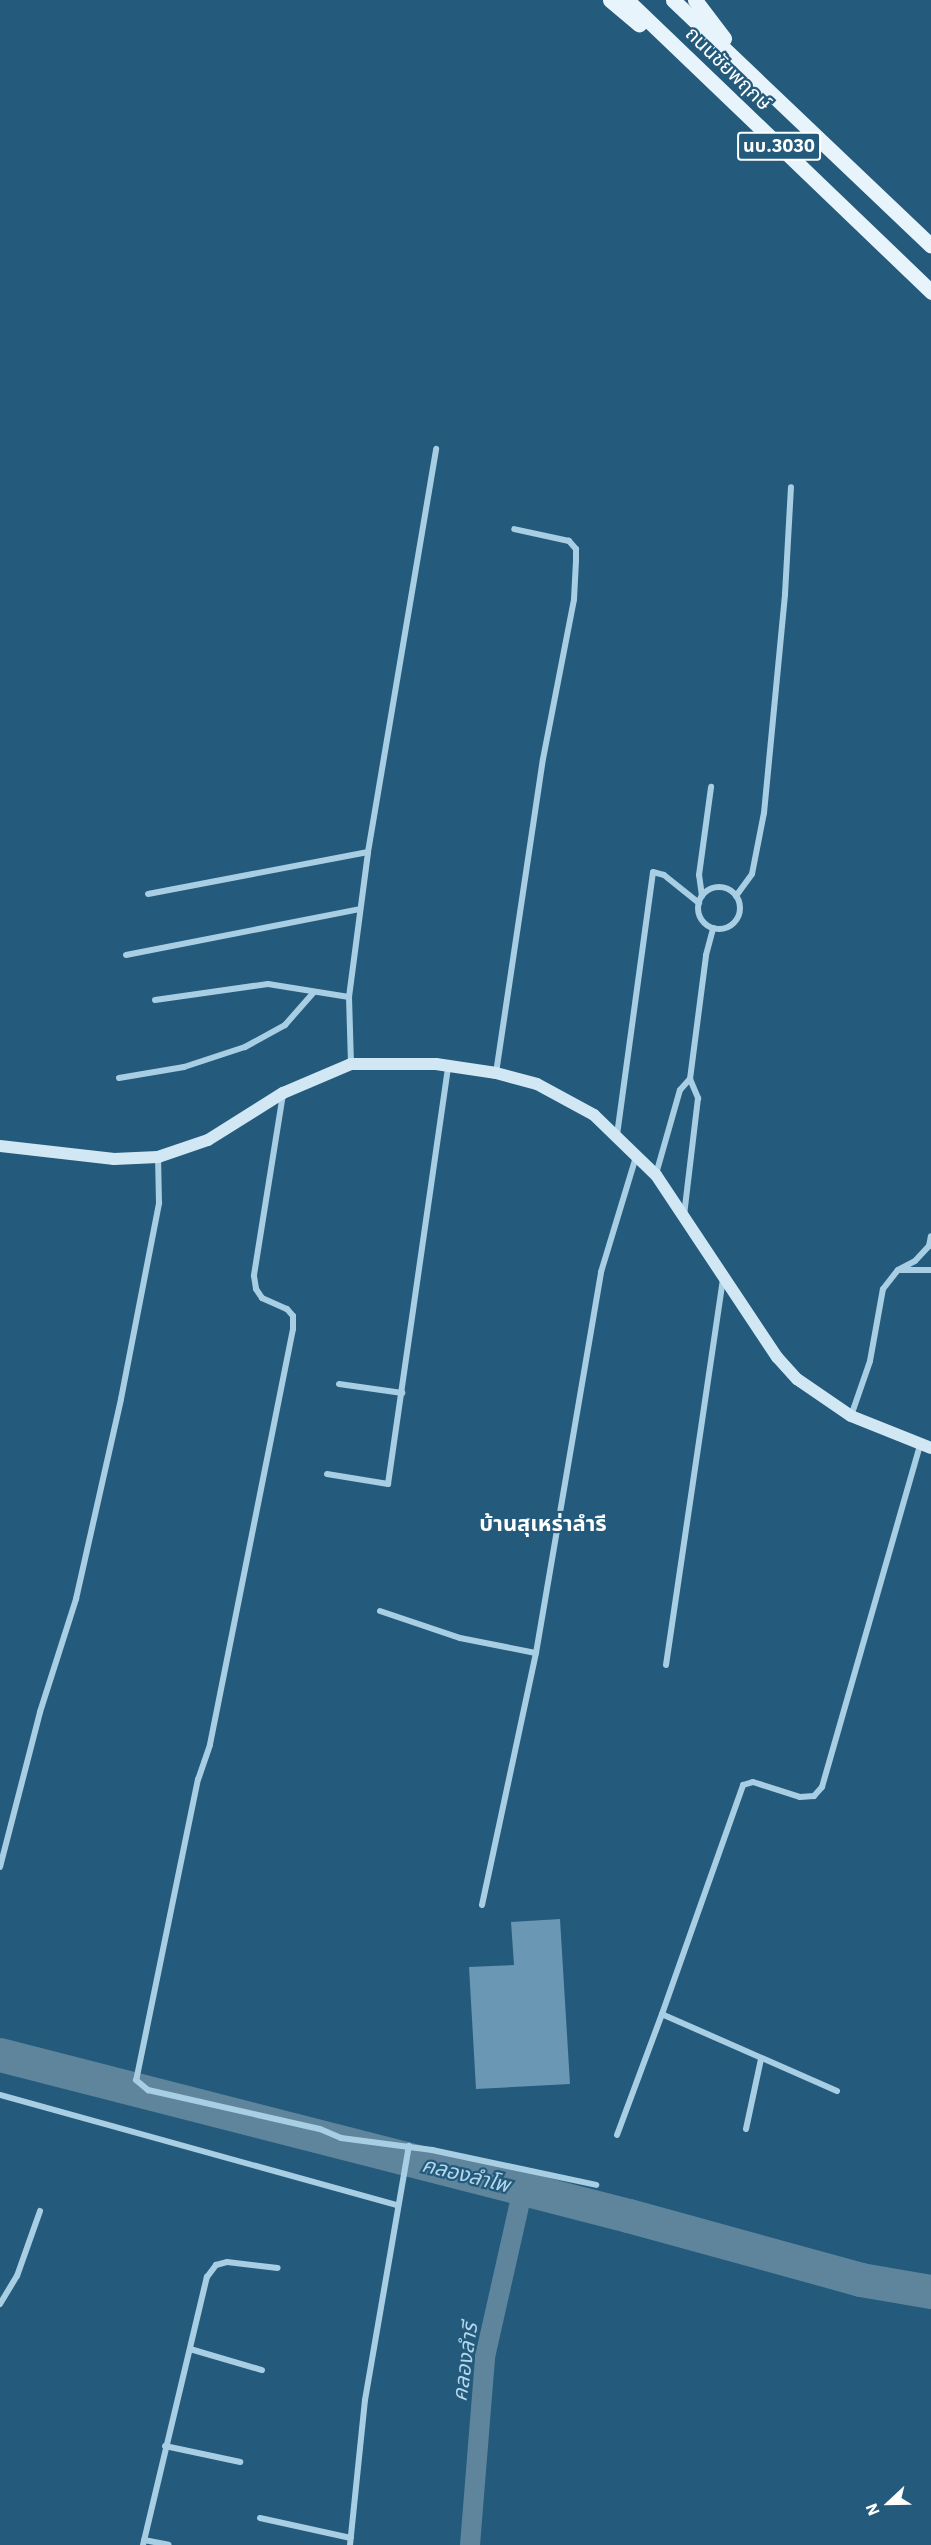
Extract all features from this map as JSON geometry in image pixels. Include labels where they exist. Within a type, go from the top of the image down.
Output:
[{"type":"main road","points":[[610,0],[729,98]]},
{"type":"main road","name":"ถนนชัยพฤกษ์","points":[[627,0],[931,292]]},
{"type":"main road","name":"ถนนชัยพฤกษ์","points":[[674,0],[931,246]]},
{"type":"main road","points":[[695,0],[752,75]]},
{"type":"street","points":[[351,1064],[349,997],[360,909],[436,450]]},
{"type":"street","points":[[736,896],[752,874],[764,813],[785,594],[791,487]]},
{"type":"street","points":[[496,1072],[543,759],[574,599],[576,560],[576,549],[570,541],[514,529]]},
{"type":"street","points":[[702,896],[723,887],[736,896],[740,908],[736,920],[726,928],[713,928],[701,919],[699,903],[702,896],[699,875],[711,787]]},
{"type":"street","points":[[148,894],[368,852]]},
{"type":"street","points":[[617,1136],[653,872],[664,875],[699,903]]},
{"type":"street","points":[[126,955],[360,909]]},
{"type":"street","points":[[684,1216],[698,1098],[690,1079],[706,955],[713,928]]},
{"type":"street","points":[[155,1000],[268,984],[349,997]]},
{"type":"street","points":[[119,1078],[184,1067],[245,1047],[285,1025],[314,992]]},
{"type":"street","points":[[0,1146],[114,1159],[158,1157],[208,1140],[284,1093],[351,1064],[382,1061],[496,1072],[567,1097],[637,1154],[656,1175],[777,1357],[797,1379],[850,1416],[927,1445],[822,1787],[814,1796],[800,1797],[753,1782],[743,1785],[617,2135]]},
{"type":"street","points":[[327,1474],[388,1484],[448,1066]]},
{"type":"street","points":[[656,1175],[680,1090],[690,1079]]},
{"type":"street","points":[[284,1093],[254,1276],[256,1289],[262,1298],[287,1309],[293,1316],[293,1329],[210,1745],[198,1779],[136,2080],[147,2090],[320,2129],[341,2138],[596,2185]]},
{"type":"street","points":[[482,1905],[536,1653],[601,1272],[637,1154]]},
{"type":"street","points":[[0,1867],[40,1713],[76,1599],[119,1410],[159,1203],[158,1157]]},
{"type":"street","points":[[850,1416],[870,1361],[879,1303],[888,1280],[898,1270],[915,1261],[929,1246],[931,1236]]},
{"type":"street","points":[[898,1270],[931,1270]]},
{"type":"street","points":[[666,1665],[724,1277]]},
{"type":"street","points":[[339,1384],[402,1393]]},
{"type":"street","points":[[380,1611],[460,1638],[536,1653]]},
{"type":"street","points":[[662,2014],[837,2091]]},
{"type":"street","points":[[746,2130],[761,2059]]},
{"type":"street","points":[[0,2095],[397,2205]]},
{"type":"street","points":[[260,2518],[351,2541],[365,2400],[397,2197],[408,2149]]},
{"type":"street","points":[[0,2304],[16,2276],[40,2211]]},
{"type":"street","points":[[169,2545],[143,2543],[207,2277],[216,2265],[227,2262],[278,2268]]},
{"type":"street","points":[[190,2349],[262,2370]]},
{"type":"street","points":[[165,2446],[240,2462]]},
{"type":"building","points":[[560,1919],[570,2084],[476,2089],[469,1967],[514,1965],[511,1922]]},
{"type":"waterway","name":"คลองลำโพ","points":[[0,2055],[629,2216],[861,2280],[931,2292]]},
{"type":"waterway","name":"คลองลำรี","points":[[470,2545],[485,2357],[523,2189]]},
{"type":"district","name":"บ้านสุเหร่าลำรี","points":[[543,1523]]}]
